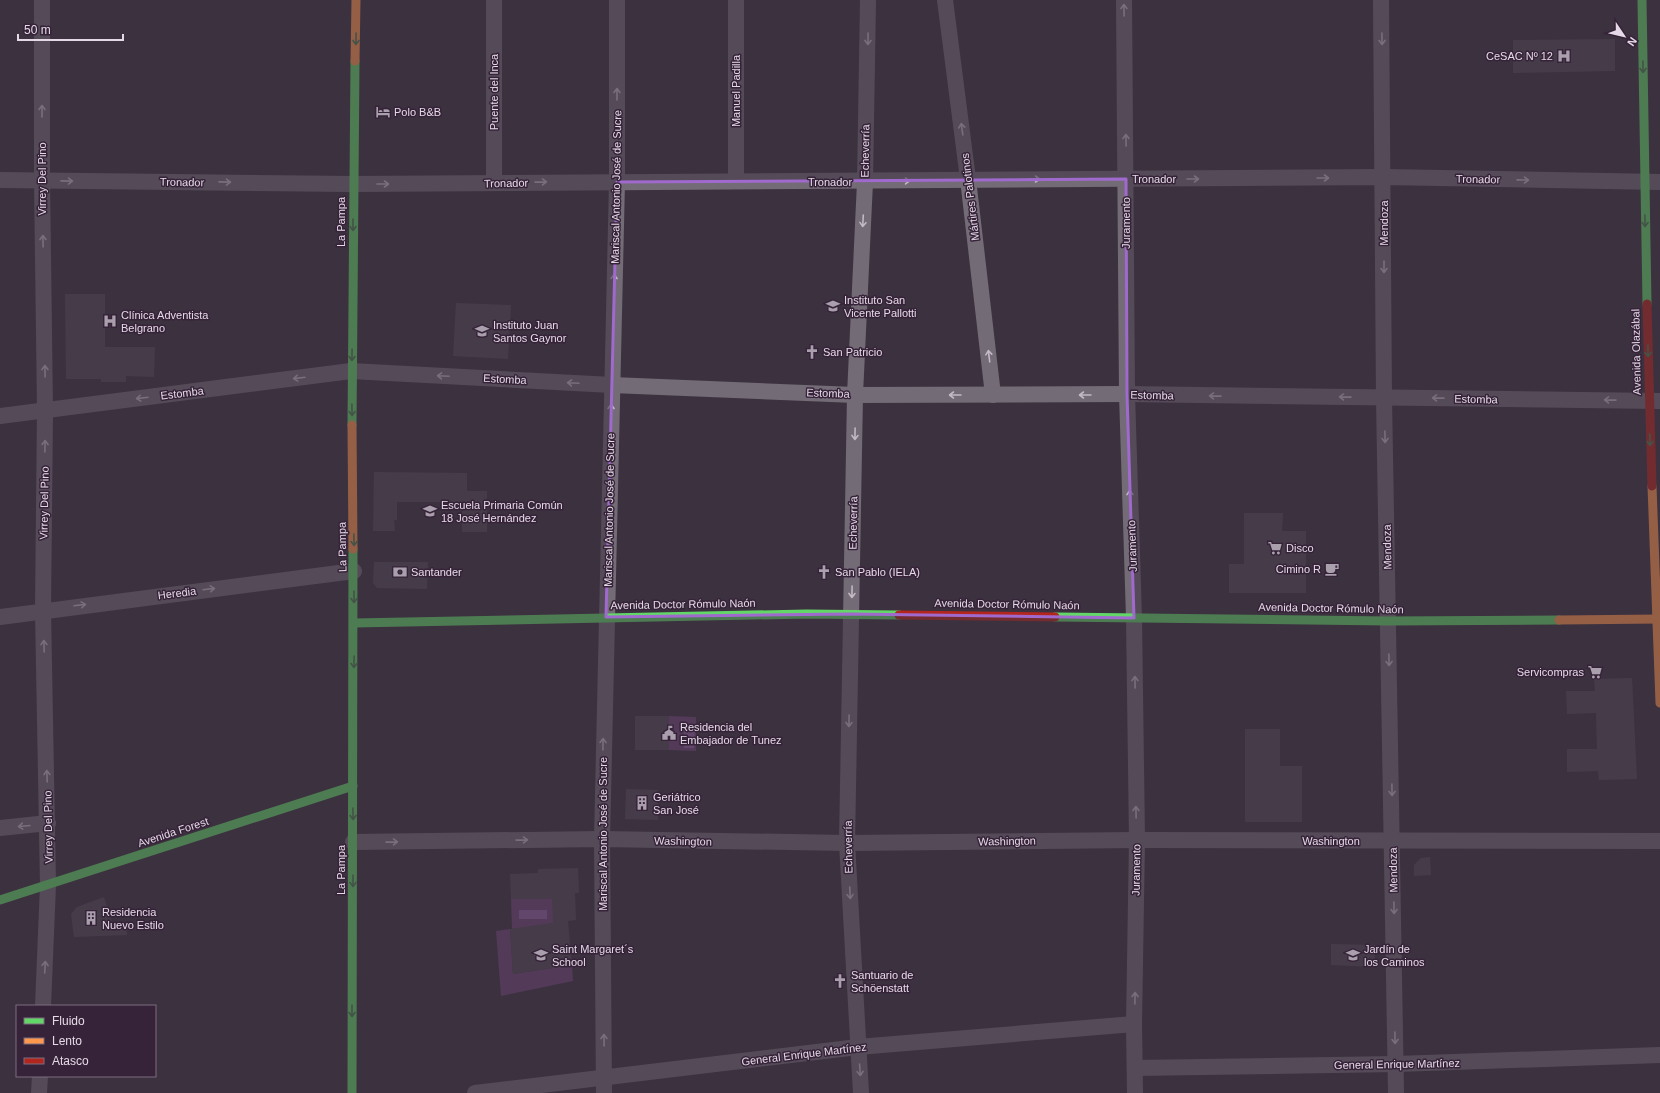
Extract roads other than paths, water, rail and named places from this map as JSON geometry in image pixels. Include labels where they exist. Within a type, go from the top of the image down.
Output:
[{"type":"street","name":"Virrey Del Pino","points":[[42,0],[42,180],[45,410],[43,610],[48,823],[48,885],[43,1005]]},
{"type":"street","name":"La Pampa","points":[[352,1093],[354,571],[351,371],[356,0]]},
{"type":"street","name":"Puente del Inca","points":[[494,0],[494,183]]},
{"type":"street","name":"Mariscal Antonio José de Sucre","points":[[604,1086],[602,839],[617,182],[617,0]]},
{"type":"street","name":"Manuel Padilla","points":[[736,0],[736,181]]},
{"type":"street","name":"Echeverría","points":[[861,1093],[847,843],[855,394],[865,182],[868,0]]},
{"type":"street","name":"Mártires Palotinos","points":[[945,0],[968,179],[993,395]]},
{"type":"street","name":"Juramento","points":[[1124,0],[1127,394],[1134,618],[1137,840],[1134,1024],[1135,1093]]},
{"type":"street","name":"Mendoza","points":[[1381,0],[1384,177],[1384,398],[1393,841],[1396,1093]]},
{"type":"street","name":"Avenida Olazábal","points":[[1642,0],[1652,182],[1660,702]]},
{"type":"street","name":"Tronador","points":[[0,180],[353,184],[736,181],[865,182],[968,179],[1384,177],[1652,182]]},
{"type":"street","name":"Estomba","points":[[0,416],[351,371],[612,385],[855,394],[1127,394],[1655,401]]},
{"type":"street","name":"Heredia","points":[[0,617],[43,610],[354,571]]},
{"type":"street","name":"Avenida Doctor Rómulo Naón","points":[[354,623],[606,617],[851,614],[1388,621],[1658,619]]},
{"type":"street","name":"Avenida Forest","points":[[0,900],[352,786]]},
{"type":"street","points":[[0,828],[48,823]]},
{"type":"street","name":"Washington","points":[[353,842],[602,839],[847,843],[1137,840],[1660,841]]},
{"type":"street","name":"General Enrique Martínez","points":[[475,1093],[604,1086],[858,1047],[1134,1024]]},
{"type":"street","name":"General Enrique Martínez","points":[[1135,1068],[1396,1064],[1660,1055]]},
{"type":"street","points":[[39,1093],[40,1077]]},
{"type":"place","name":"CeSAC Nº 12","points":[[1564,56]]},
{"type":"place","name":"Polo B&B","points":[[383,112]]},
{"type":"place","name":"Instituto San Vicente Pallotti","points":[[833,306]]},
{"type":"place","name":"Clínica Adventista Belgrano","points":[[110,321]]},
{"type":"place","name":"Instituto Juan Santos Gaynor","points":[[482,331]]},
{"type":"place","name":"San Patricio","points":[[812,352]]},
{"type":"place","name":"Escuela Primaria Común 18 José Hernández","points":[[430,511]]},
{"type":"place","name":"Disco","points":[[1275,548]]},
{"type":"place","name":"Cimino R","points":[[1332,569]]},
{"type":"place","name":"Santander","points":[[400,572]]},
{"type":"place","name":"San Pablo (IELA)","points":[[824,572]]},
{"type":"place","name":"Servicompras","points":[[1595,672]]},
{"type":"place","name":"Residencia del Embajador de Tunez","points":[[669,733]]},
{"type":"place","name":"Geriátrico San José","points":[[642,803]]},
{"type":"place","name":"Residencia Nuevo Estilo","points":[[91,918]]},
{"type":"place","name":"Saint Margaret´s School","points":[[541,955]]},
{"type":"place","name":"Jardín de los Caminos","points":[[1353,955]]},
{"type":"place","name":"Santuario de Schöenstatt","points":[[840,981]]}]
